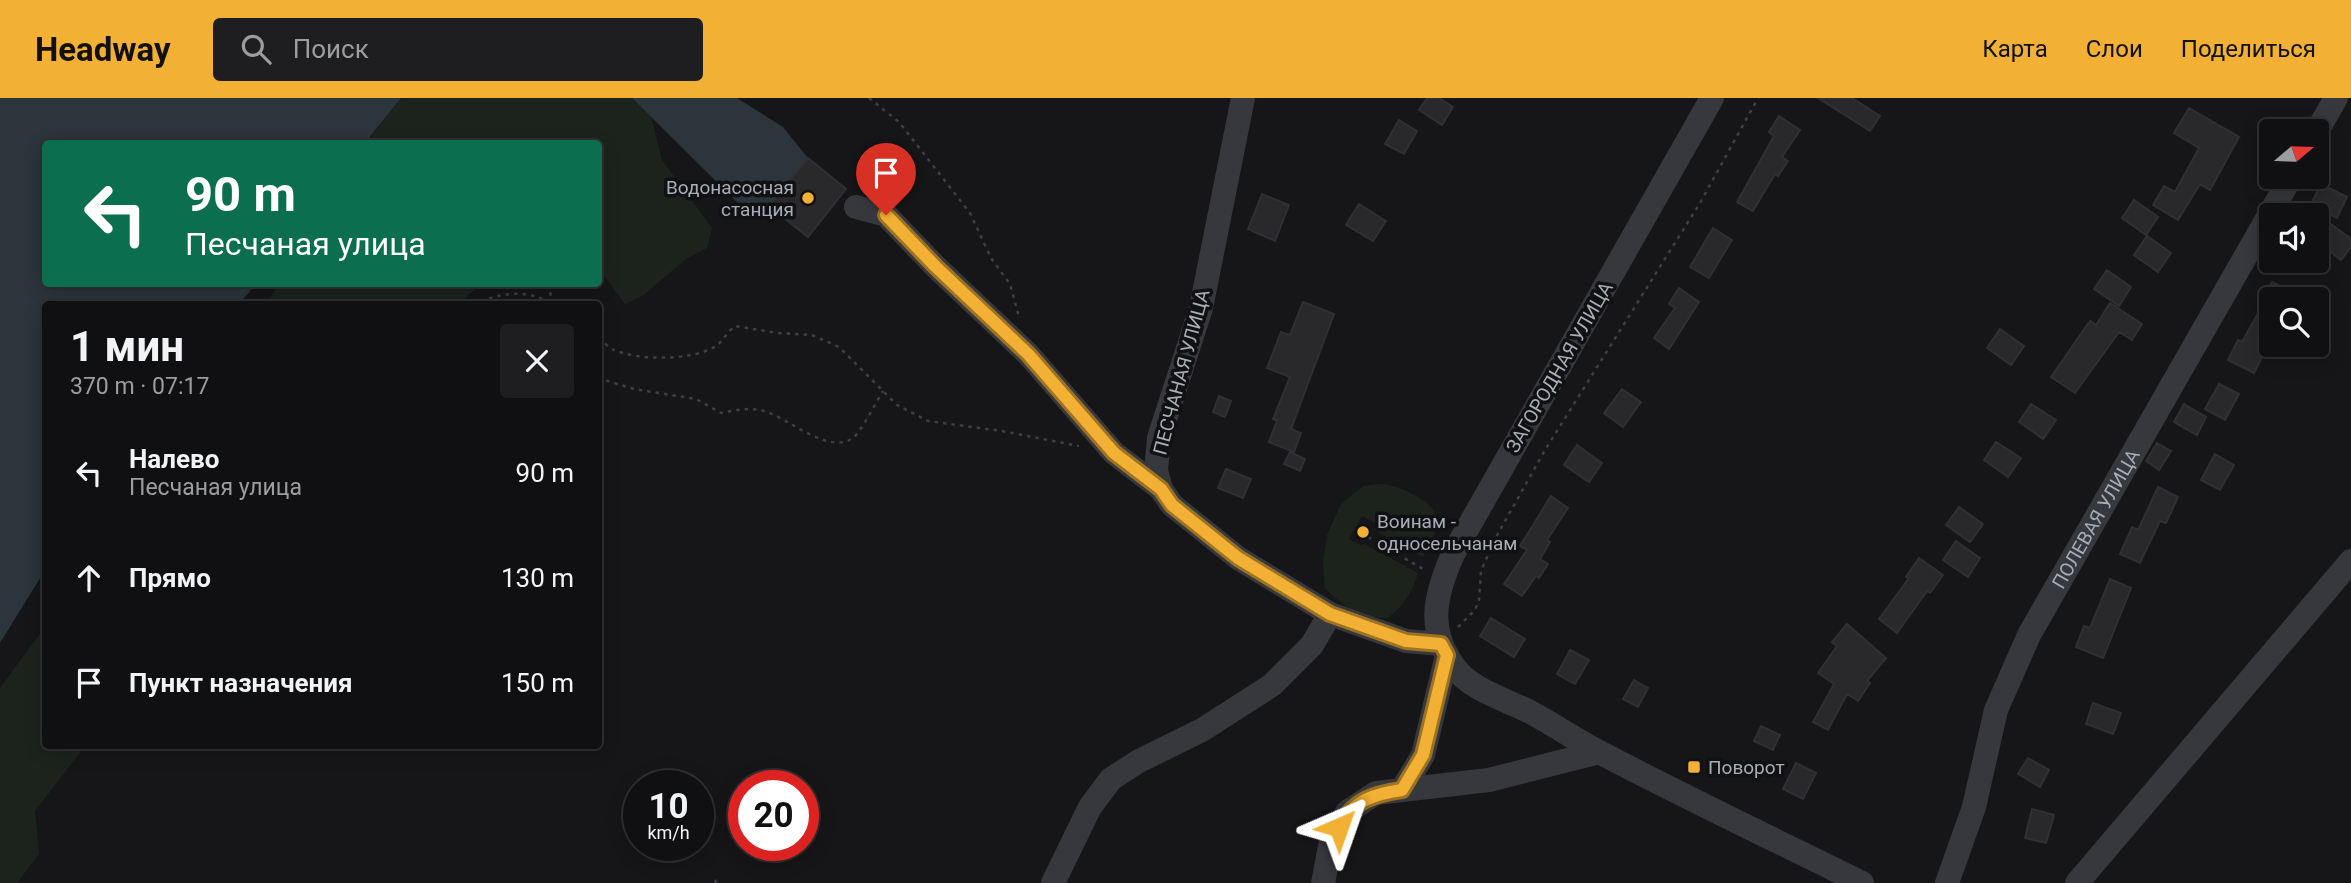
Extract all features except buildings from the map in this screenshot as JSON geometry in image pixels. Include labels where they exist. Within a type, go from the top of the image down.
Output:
[{"type":"street","name":"ПЕСЧАНАЯ УЛИЦА","points":[[1161,489],[1156,470],[1159,438],[1201,308],[1243,98]]},
{"type":"street","name":"ЗАГОРОДНАЯ УЛИЦА","points":[[1444,649],[1436,617],[1441,580],[1453,554],[1712,98]]},
{"type":"street","points":[[2322,119],[2329,101]]},
{"type":"street","name":"ПОЛЕВАЯ УЛИЦА","points":[[1947,883],[1974,807],[1996,710],[2029,635],[2284,189]]},
{"type":"street","points":[[856,207],[886,215],[936,267],[1028,354],[1114,453],[1161,489],[1172,505],[1238,558],[1330,614],[1406,641],[1444,649],[1457,671],[1472,683],[1530,712],[1599,752],[1862,883]]},
{"type":"street","points":[[2077,883],[2351,561]]},
{"type":"street","points":[[1053,883],[1090,807],[1111,779],[1139,761],[1202,730],[1272,685],[1312,645],[1330,614]]},
{"type":"street","points":[[1402,790],[1423,755],[1444,649]]},
{"type":"street","points":[[1323,883],[1331,841],[1347,812],[1376,793],[1489,780],[1599,752]]},
{"type":"path","points":[[869,98],[899,122],[970,213],[991,258],[1010,284],[1019,319]]},
{"type":"path","points":[[1444,649],[1475,610],[1479,600],[1482,571],[1495,538],[1545,450],[1700,203],[1758,98]]},
{"type":"path","points":[[481,301],[494,296],[525,294],[547,301]]},
{"type":"path","points":[[602,342],[614,350],[649,358],[697,354],[717,345],[735,326],[812,335],[839,348],[897,405],[928,421],[1002,431],[1114,453]]},
{"type":"path","points":[[602,379],[634,389],[696,399],[721,413],[744,408],[765,411],[812,436],[839,443],[853,437],[883,391]]},
{"type":"path","points":[[1368,537],[1441,580]]},
{"type":"path","points":[[715,883],[718,875]]},
{"type":"shaded area","points":[[0,98],[401,98],[367,140],[42,140],[42,287],[253,287],[242,301],[42,301],[42,575],[0,643]]},
{"type":"shaded area","points":[[401,98],[632,98],[651,116],[662,160],[712,228],[707,248],[686,259],[642,296],[625,304],[602,273],[602,140],[368,140]]},
{"type":"shaded area","points":[[632,98],[737,98],[783,127],[808,158],[769,206],[744,209]]},
{"type":"shaded area","points":[[277,287],[478,287],[461,301],[268,301]]},
{"type":"shaded area","points":[[1379,484],[1403,489],[1426,502],[1433,509],[1437,523],[1423,557],[1374,530],[1377,524],[1362,516],[1349,539],[1362,546],[1364,544],[1418,573],[1407,598],[1388,618],[1360,614],[1325,589],[1323,563],[1327,535],[1341,504],[1363,486]]},
{"type":"shaded area","points":[[42,631],[42,749],[83,749],[35,811],[39,854],[17,883],[0,883],[0,688]]},
{"type":"place","name":"Водонасосная станция","points":[[808,198]]},
{"type":"place","name":"Воинам - односельчанам","points":[[1363,532]]},
{"type":"place","name":"Поворот","points":[[1694,767]]},
{"type":"route","points":[[886,215],[936,267],[1028,354],[1114,453],[1161,489],[1172,505],[1238,558],[1330,614],[1406,641],[1441,644],[1447,655],[1423,755],[1402,790],[1376,793],[1347,812],[1339,827]]}]
